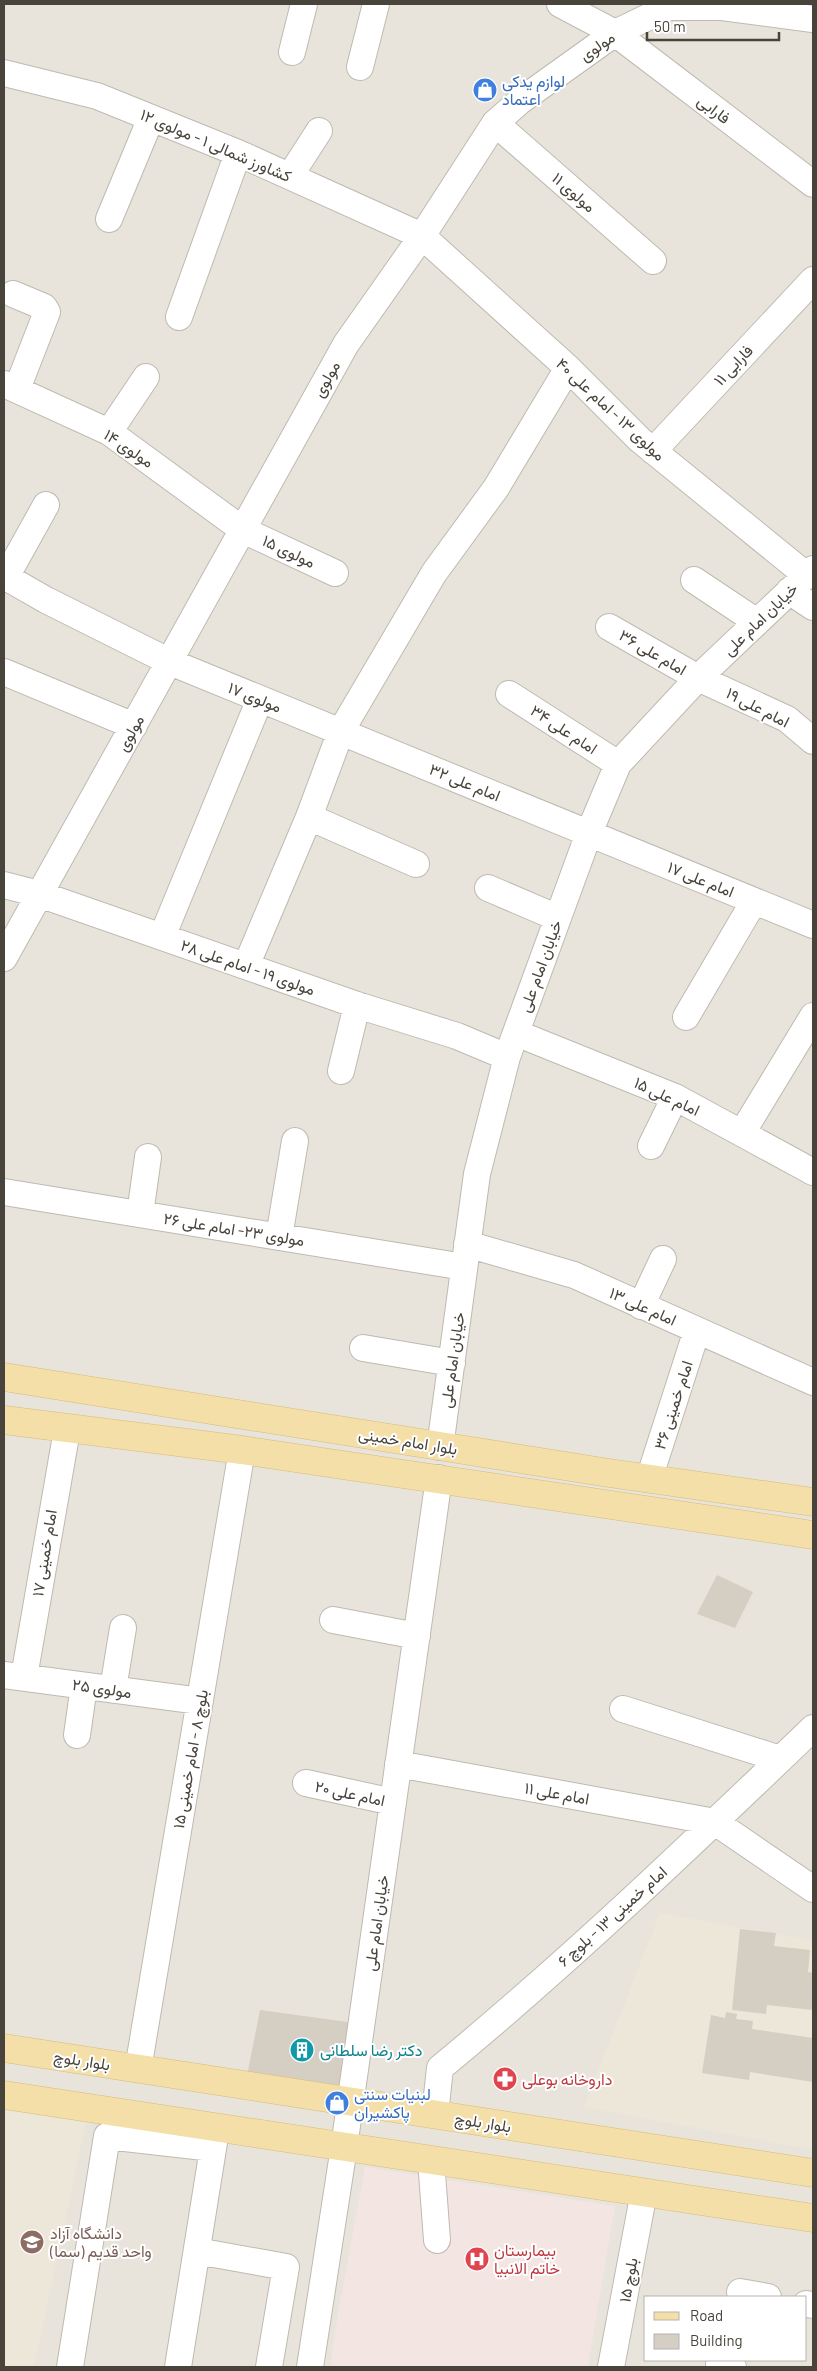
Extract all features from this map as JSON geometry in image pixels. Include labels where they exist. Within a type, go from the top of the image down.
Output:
[{"type":"main road","name":"بلوار امام خمینی","points":[[4,1377],[649,1479],[813,1502]]},
{"type":"main road","name":"بلوار امام خمینی","points":[[4,1420],[67,1430],[242,1450],[439,1478],[813,1535]]},
{"type":"main road","points":[[439,1478],[440,1446]]},
{"type":"main road","name":"بلوار بلوچ","points":[[4,2048],[813,2172]]},
{"type":"main road","points":[[4,2095],[215,2137],[344,2147],[813,2218]]},
{"type":"street","points":[[292,52],[304,4]]},
{"type":"street","points":[[360,67],[376,4]]},
{"type":"street","name":"فارابی","points":[[560,4],[615,33],[813,184]]},
{"type":"street","name":"مولوی","points":[[4,958],[346,344],[422,236],[495,123],[520,101],[615,33],[669,7],[722,5],[813,19]]},
{"type":"street","name":"کشاورز شمالی ۱ - مولوی ۱۲","points":[[4,73],[97,96],[238,153],[422,236]]},
{"type":"street","points":[[108,219],[150,118]]},
{"type":"street","name":"مولوی ۱۱","points":[[495,123],[653,261]]},
{"type":"street","points":[[290,176],[319,131]]},
{"type":"street","points":[[179,317],[238,153]]},
{"type":"street","name":"مولوی ۱۳ - امام علی ۴۰","points":[[422,236],[568,368],[653,451],[803,578],[813,606]]},
{"type":"street","points":[[10,386],[47,312],[44,307],[13,294]]},
{"type":"street","name":"فارابی ۱۱","points":[[653,451],[808,295]]},
{"type":"street","points":[[246,966],[309,818],[341,732],[434,573],[496,488],[568,368]]},
{"type":"street","points":[[109,432],[146,377]]},
{"type":"street","name":"مولوی ۱۴","points":[[10,386],[109,432],[243,530]]},
{"type":"street","points":[[5,577],[46,505]]},
{"type":"street","name":"مولوی ۱۵","points":[[243,530],[335,573]]},
{"type":"street","name":"مولوی ۱۷","points":[[5,577],[46,600],[170,662],[341,732]]},
{"type":"street","name":"خیابان امام علی","points":[[440,1446],[477,1174],[507,1057],[589,833],[618,764],[698,678],[803,578]]},
{"type":"street","points":[[694,580],[757,622]]},
{"type":"street","name":"امام علی ۳۶","points":[[609,627],[698,678]]},
{"type":"street","points":[[4,672],[134,726]]},
{"type":"street","name":"امام علی ۱۹","points":[[698,678],[787,719],[813,741]]},
{"type":"street","name":"امام علی ۳۴","points":[[509,694],[618,764]]},
{"type":"street","points":[[162,937],[260,699]]},
{"type":"street","name":"امام علی ۳۲","points":[[341,732],[589,833]]},
{"type":"street","points":[[309,818],[416,864]]},
{"type":"street","name":"امام علی ۱۷","points":[[589,833],[813,925]]},
{"type":"street","name":"مولوی ۱۹ - امام علی ۲۸","points":[[4,885],[39,894],[357,1005],[458,1036],[507,1057]]},
{"type":"street","points":[[488,888],[558,918]]},
{"type":"street","points":[[686,1017],[754,901]]},
{"type":"street","points":[[341,1071],[357,1005]]},
{"type":"street","points":[[742,1133],[813,1016]]},
{"type":"street","name":"امام علی ۱۵","points":[[516,1033],[675,1097],[813,1172]]},
{"type":"street","points":[[651,1146],[675,1097]]},
{"type":"street","points":[[280,1237],[295,1141]]},
{"type":"street","points":[[140,1214],[148,1157]]},
{"type":"street","name":"مولوی ۲۳- امام علی ۲۶","points":[[4,1192],[280,1237],[466,1256]]},
{"type":"street","name":"امام علی ۱۳","points":[[466,1256],[574,1275],[813,1382]]},
{"type":"street","points":[[641,1306],[663,1259]]},
{"type":"street","name":"امام خمینی ۳۶","points":[[649,1479],[697,1330]]},
{"type":"street","points":[[363,1348],[452,1363]]},
{"type":"street","name":"امام خمینی ۱۷","points":[[14,1676],[67,1430]]},
{"type":"street","name":"بلوچ ۸ - امام خمینی ۱۵","points":[[138,2068],[242,1450]]},
{"type":"street","name":"خیابان امام علی","points":[[312,2367],[439,1478]]},
{"type":"street","points":[[333,1620],[417,1636]]},
{"type":"street","points":[[113,1689],[123,1628]]},
{"type":"street","name":"مولوی ۲۵","points":[[14,1676],[200,1701]]},
{"type":"street","points":[[77,1735],[84,1686]]},
{"type":"street","points":[[622,1709],[780,1760]]},
{"type":"street","name":"امام خمینی ۱۳ - بلوچ ۶","points":[[435,2114],[440,2068],[485,2031],[715,1822],[813,1728]]},
{"type":"street","name":"امام علی ۱۱","points":[[398,1764],[715,1822]]},
{"type":"street","name":"امام علی ۲۰","points":[[306,1784],[393,1802]]},
{"type":"street","points":[[715,1822],[813,1889]]},
{"type":"street","points":[[70,2367],[108,2136],[215,2137],[178,2367]]},
{"type":"street","points":[[430,2160],[436,2240]]},
{"type":"street","name":"بلوچ ۱۵","points":[[611,2367],[644,2192]]},
{"type":"street","points":[[197,2251],[286,2267],[269,2367]]},
{"type":"street","points":[[740,2292],[762,2296]]},
{"type":"shaded area","points":[[4,4],[813,4],[813,2367],[4,2367]]},
{"type":"shaded area","points":[[660,1913],[813,1941],[813,2150],[584,2107]]},
{"type":"shaded area","name":"دانشگاه آزاد واحد قدیم (سما)","points":[[4,2108],[87,2117],[34,2367],[4,2367]]},
{"type":"shaded area","name":"بیمارستان خاتم الانبیا","points":[[365,2167],[615,2206],[588,2367],[330,2367]]},
{"type":"building","points":[[717,1575],[753,1592],[735,1628],[697,1614]]},
{"type":"building","points":[[740,1929],[776,1933],[774,1946],[810,1950],[808,1972],[813,1973],[813,2010],[767,2005],[766,2014],[732,2010]]},
{"type":"building","name":"دکتر رضا سلطانی","points":[[260,2010],[355,2023],[345,2089],[247,2076]]},
{"type":"building","points":[[726,2012],[737,2014],[736,2019],[753,2021],[752,2029],[813,2038],[813,2082],[750,2072],[749,2080],[702,2073],[711,2015],[725,2018]]},
{"type":"place","name":"لوازم یدکی اعتماد","points":[[485,90]]},
{"type":"place","name":"دکتر رضا سلطانی","points":[[302,2050]]},
{"type":"place","name":"داروخانه بوعلی","points":[[505,2079]]},
{"type":"place","name":"لبنیات سنتی پاکشیران","points":[[337,2103]]},
{"type":"place","name":"دانشگاه آزاد واحد قدیم (سما)","points":[[32,2242]]},
{"type":"place","name":"بیمارستان خاتم الانبیا","points":[[477,2259]]}]
